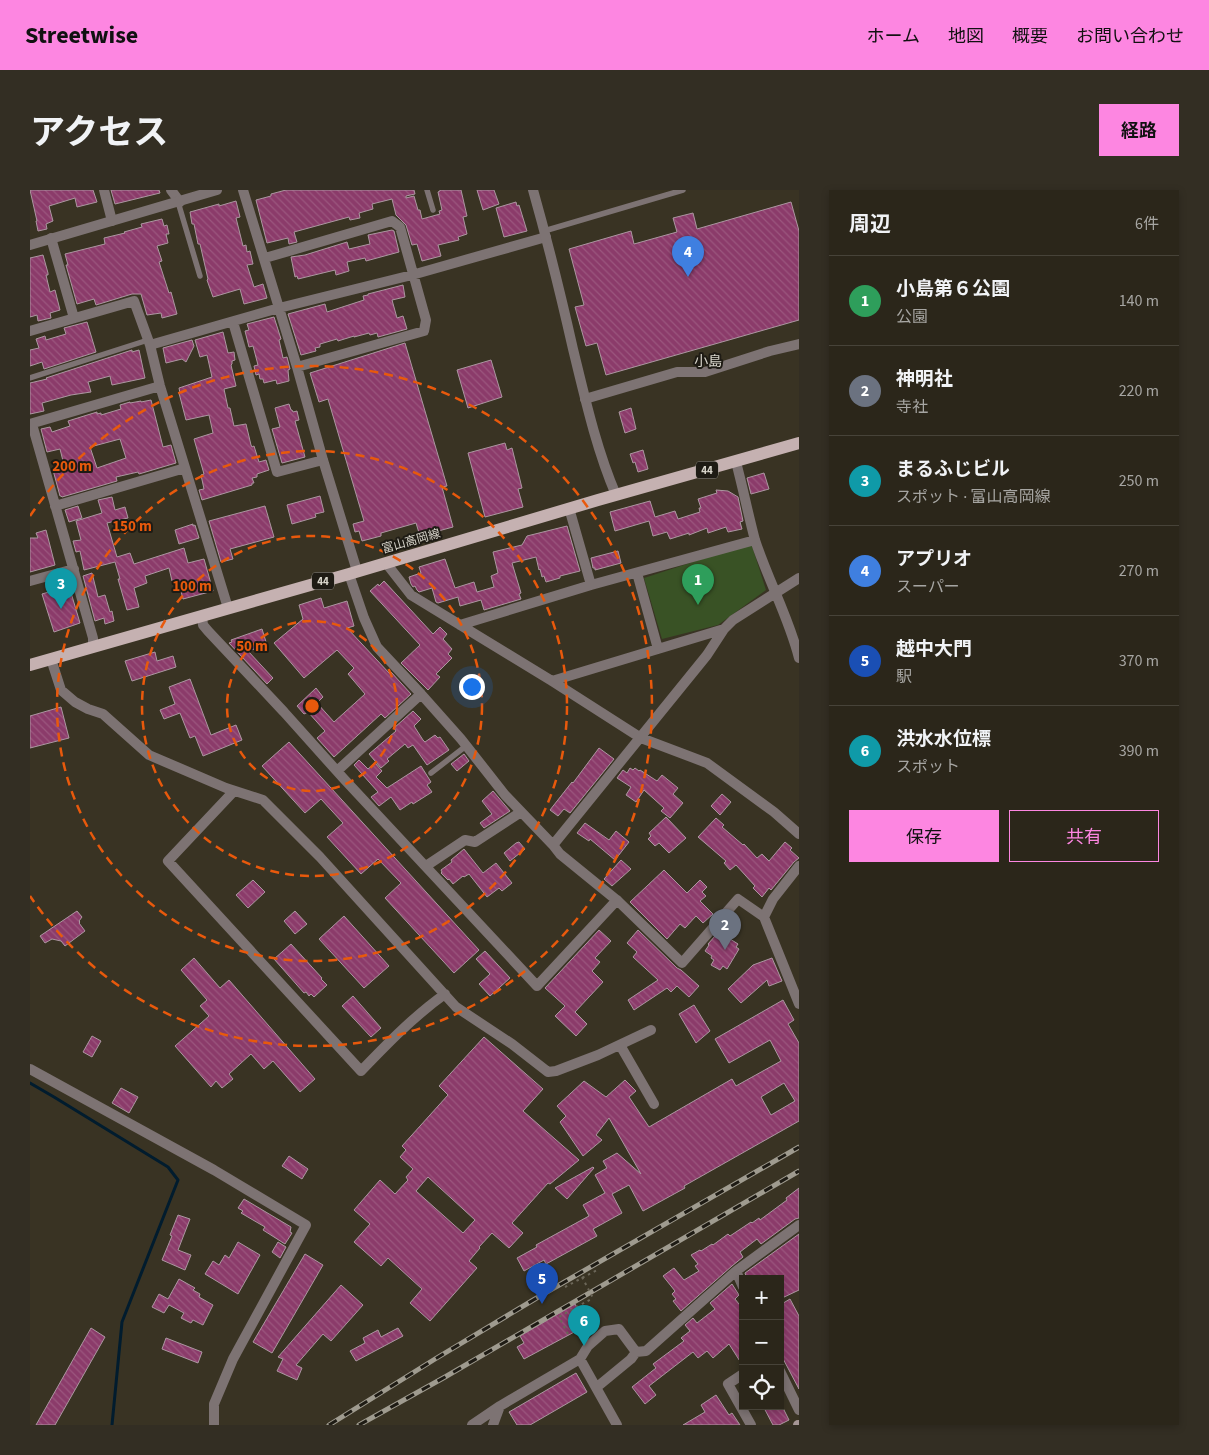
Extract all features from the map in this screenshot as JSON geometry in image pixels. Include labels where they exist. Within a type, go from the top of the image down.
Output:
[{"type":"main road","name":"富山高岡線","points":[[30,665],[799,443]]},
{"type":"street","points":[[104,190],[112,221]]},
{"type":"street","points":[[171,190],[179,202]]},
{"type":"street","points":[[30,245],[217,190]]},
{"type":"street","points":[[244,190],[297,367],[364,618],[377,647],[421,694],[506,795],[560,854],[617,900],[682,963],[738,899],[764,917],[799,1004]]},
{"type":"street","points":[[533,190],[585,399],[608,478],[616,495]]},
{"type":"street","points":[[265,258],[392,221],[400,227],[426,320],[424,331],[297,367]]},
{"type":"street","points":[[149,342],[412,275],[545,234]]},
{"type":"street","points":[[51,238],[74,318]]},
{"type":"street","points":[[30,331],[134,301],[149,342],[160,386],[228,608]]},
{"type":"street","points":[[232,322],[277,472],[323,460]]},
{"type":"street","points":[[585,399],[677,372],[705,372],[770,351],[799,344]]},
{"type":"street","points":[[93,647],[93,638],[74,569],[31,424],[160,386]]},
{"type":"street","points":[[736,462],[755,540],[795,641],[799,658]]},
{"type":"street","points":[[55,506],[185,468]]},
{"type":"street","points":[[569,508],[591,585]]},
{"type":"street","points":[[460,625],[591,585],[755,540]]},
{"type":"street","points":[[386,563],[411,595],[552,681],[640,738],[707,763],[774,812],[799,834]]},
{"type":"street","points":[[30,581],[74,569]]},
{"type":"street","points":[[637,573],[658,649]]},
{"type":"street","points":[[553,845],[707,655],[724,629],[733,620],[799,578]]},
{"type":"street","points":[[202,616],[203,625],[537,986],[617,900]]},
{"type":"street","points":[[552,681],[724,629]]},
{"type":"street","points":[[51,659],[61,690],[75,702],[103,714],[149,755],[234,791],[263,800],[320,857],[456,1007],[512,1044],[548,1072],[556,1071],[598,1055],[651,1030]]},
{"type":"street","points":[[337,771],[421,694]]},
{"type":"street","points":[[234,791],[168,861],[361,1071],[386,1044],[427,1007],[445,994]]},
{"type":"street","points":[[426,866],[465,840],[475,842],[521,812]]},
{"type":"street","points":[[764,917],[773,899],[799,866]]},
{"type":"street","points":[[620,1044],[654,1104]]},
{"type":"street","points":[[30,1070],[214,1170],[306,1226],[233,1359],[214,1404],[214,1425]]},
{"type":"street","points":[[597,1388],[631,1359],[636,1352],[646,1351],[736,1271],[799,1225]]},
{"type":"street","points":[[736,1271],[739,1278]]},
{"type":"street","points":[[472,1425],[500,1406],[580,1359],[588,1346],[606,1331],[619,1329],[636,1352]]},
{"type":"street","points":[[580,1359],[617,1425]]},
{"type":"street","points":[[739,1377],[728,1384],[739,1404]]},
{"type":"street","points":[[784,1379],[799,1410]]},
{"type":"street","points":[[493,1425],[500,1406]]},
{"type":"street","points":[[743,1410],[751,1425]]},
{"type":"lane","points":[[428,190],[433,210]]},
{"type":"lane","points":[[545,234],[683,190]]},
{"type":"lane","points":[[179,202],[200,276]]},
{"type":"lane","points":[[30,378],[149,342]]},
{"type":"lane","points":[[432,773],[466,746]]},
{"type":"path","points":[[566,1287],[599,1269]]},
{"type":"path","points":[[568,1334],[559,1317],[593,1298],[582,1277]]},
{"type":"green space","points":[[751,543],[766,590],[718,625],[662,639],[644,578]]},
{"type":"building","points":[[30,190],[93,190],[97,202],[77,207],[75,198],[49,206],[53,221],[46,224],[47,229],[38,231]]},
{"type":"building","points":[[111,190],[159,190],[160,193],[115,204]]},
{"type":"building","points":[[286,190],[414,190],[415,194],[406,196],[406,198],[414,196],[422,219],[440,214],[439,211],[442,210],[438,192],[440,190],[461,190],[467,216],[463,217],[467,234],[458,237],[459,240],[438,245],[441,256],[422,261],[417,244],[412,245],[406,225],[396,215],[392,199],[372,204],[373,209],[359,213],[360,218],[350,220],[349,217],[294,232],[297,242],[289,244],[288,238],[267,243],[256,200]]},
{"type":"building","points":[[477,190],[494,190],[499,204],[483,210]]},
{"type":"building","points":[[236,201],[240,217],[236,218],[243,246],[246,245],[247,252],[250,251],[253,264],[247,265],[254,287],[263,284],[267,298],[244,304],[240,289],[213,297],[190,212]]},
{"type":"building","points":[[516,202],[517,206],[519,205],[527,231],[504,237],[496,208]]},
{"type":"building","points":[[791,202],[799,231],[799,320],[606,375],[597,343],[586,346],[575,307],[584,305],[569,249],[631,231],[634,244],[677,232],[673,218],[693,213],[697,229]]},
{"type":"building","points":[[162,219],[164,226],[167,225],[169,234],[166,234],[168,243],[157,246],[162,261],[159,262],[169,293],[171,292],[177,314],[162,318],[161,313],[147,315],[141,294],[132,294],[96,305],[94,299],[77,304],[66,265],[68,265],[65,254],[105,244],[104,238],[142,227],[141,224]]},
{"type":"building","points":[[394,231],[399,252],[366,261],[365,258],[347,262],[349,271],[336,275],[335,270],[298,279],[297,276],[295,277],[291,257],[305,255],[347,242],[349,249],[370,244],[368,235]]},
{"type":"building","points":[[43,255],[48,273],[46,275],[50,292],[55,290],[60,310],[50,313],[51,318],[38,321],[37,315],[30,317],[30,258]]},
{"type":"building","points":[[403,285],[405,297],[392,300],[397,318],[403,316],[407,329],[378,337],[377,333],[370,335],[369,333],[338,341],[337,339],[320,344],[320,347],[315,348],[316,351],[301,355],[288,314],[325,304],[327,312],[364,300],[363,296],[368,294]]},
{"type":"building","points":[[274,317],[281,339],[279,340],[283,358],[287,357],[290,369],[288,370],[289,381],[277,384],[276,380],[264,383],[263,379],[260,379],[259,374],[256,375],[254,366],[258,365],[253,346],[249,347],[245,331],[249,330],[247,324]]},
{"type":"building","points":[[87,322],[96,352],[44,369],[42,362],[30,366],[30,350],[39,348],[36,339],[45,336],[46,340],[66,334],[64,328]]},
{"type":"building","points":[[223,332],[228,353],[234,352],[235,360],[232,361],[231,365],[236,386],[224,389],[234,426],[246,424],[251,445],[252,447],[254,446],[259,462],[266,460],[269,470],[252,478],[254,483],[252,485],[202,500],[199,490],[204,489],[201,475],[204,474],[194,439],[213,433],[209,415],[186,420],[179,388],[212,377],[207,355],[200,357],[195,340]]},
{"type":"building","points":[[192,340],[194,346],[186,362],[182,359],[166,363],[163,348]]},
{"type":"building","points":[[405,343],[447,486],[442,487],[453,527],[420,536],[416,523],[381,533],[381,536],[362,541],[359,531],[355,532],[353,524],[364,521],[328,399],[319,402],[310,373]]},
{"type":"building","points":[[132,350],[132,352],[139,350],[145,378],[112,385],[110,376],[88,382],[91,392],[42,403],[44,411],[30,414],[30,383]]},
{"type":"building","points":[[491,360],[502,397],[468,408],[457,370]]},
{"type":"building","points":[[151,400],[163,447],[171,445],[176,463],[139,474],[138,472],[116,477],[117,481],[60,496],[53,470],[64,465],[60,449],[47,452],[41,429],[50,427],[52,432],[70,426],[68,421],[97,412],[97,414],[101,413],[101,415],[121,409],[120,405],[130,402]],"holes":[[[120,439],[126,458],[97,468],[90,447]]]},
{"type":"building","points":[[289,404],[293,412],[297,411],[299,420],[295,421],[305,457],[282,463],[272,429],[280,427],[275,408]]},
{"type":"building","points":[[631,408],[636,429],[625,433],[619,412]]},
{"type":"building","points":[[505,443],[507,450],[512,448],[522,488],[518,489],[523,507],[485,517],[468,453]]},
{"type":"building","points":[[643,450],[648,469],[638,472],[630,454]]},
{"type":"building","points":[[764,473],[769,489],[751,494],[747,478]]},
{"type":"building","points":[[716,490],[728,491],[738,497],[743,521],[740,522],[742,529],[728,532],[726,527],[708,533],[707,528],[689,535],[689,533],[670,539],[667,532],[653,536],[649,521],[615,531],[610,512],[650,501],[655,517],[675,511],[678,519],[700,512],[699,508],[701,508],[698,499],[717,493]]},
{"type":"building","points":[[320,496],[324,512],[315,514],[316,517],[292,524],[287,505]]},
{"type":"building","points":[[112,497],[115,510],[125,507],[128,518],[107,523],[117,557],[130,553],[134,564],[184,548],[188,563],[204,559],[213,591],[183,599],[178,580],[172,581],[169,568],[145,576],[147,583],[134,588],[139,607],[127,610],[115,562],[84,570],[80,551],[76,552],[73,541],[81,540],[76,521],[102,513],[98,500]]},
{"type":"building","points":[[78,506],[82,518],[69,522],[65,510]]},
{"type":"building","points":[[265,506],[274,537],[230,549],[233,559],[221,562],[209,521]]},
{"type":"building","points":[[193,524],[199,538],[179,544],[175,530]]},
{"type":"building","points":[[567,526],[580,571],[546,582],[539,570],[536,557],[512,563],[521,599],[484,610],[481,600],[460,606],[458,597],[438,603],[432,588],[419,592],[411,584],[409,577],[421,573],[419,567],[445,559],[455,588],[474,582],[477,592],[494,587],[491,576],[498,573],[493,552],[522,545],[527,536]]},
{"type":"building","points":[[46,530],[55,565],[30,572],[30,538],[38,538],[36,533]]},
{"type":"building","points":[[618,551],[621,563],[595,570],[593,568],[591,558]]},
{"type":"building","points":[[92,573],[98,597],[105,595],[114,621],[105,624],[104,618],[95,621],[83,576]]},
{"type":"building","points":[[384,581],[433,634],[440,627],[447,634],[443,639],[452,649],[448,654],[452,658],[436,674],[440,677],[428,690],[401,663],[420,645],[370,591]]},
{"type":"building","points":[[69,586],[80,623],[54,632],[42,594]]},
{"type":"building","points":[[321,598],[324,608],[347,601],[354,626],[347,628],[411,694],[385,718],[381,714],[334,757],[317,738],[325,731],[308,712],[304,714],[297,706],[316,688],[323,697],[317,703],[334,722],[365,694],[348,674],[354,668],[337,650],[304,678],[274,643],[303,619],[299,605]]},
{"type":"building","points":[[262,629],[267,645],[248,651],[273,678],[267,684],[229,643],[232,642],[231,640]]},
{"type":"building","points":[[155,652],[157,661],[173,656],[176,667],[132,681],[125,661]]},
{"type":"building","points":[[190,679],[211,735],[236,725],[242,740],[203,756],[195,736],[190,738],[180,713],[164,719],[160,710],[175,704],[169,687]]},
{"type":"building","points":[[61,707],[69,738],[30,748],[30,716]]},
{"type":"building","points":[[413,711],[421,719],[414,726],[423,740],[425,742],[435,735],[438,738],[440,737],[449,750],[427,765],[413,745],[408,748],[405,744],[387,759],[389,761],[381,768],[369,754],[396,731],[394,728]]},
{"type":"building","points":[[289,742],[479,950],[454,973],[385,898],[401,883],[378,859],[361,874],[327,837],[343,823],[321,799],[305,813],[262,766]]},
{"type":"building","points":[[599,748],[614,759],[570,813],[564,809],[558,816],[550,810]]},
{"type":"building","points":[[464,754],[469,761],[457,771],[451,764]]},
{"type":"building","points":[[359,760],[368,769],[375,763],[382,771],[376,777],[387,788],[421,766],[431,782],[427,785],[432,792],[400,810],[391,797],[379,806],[371,797],[378,792],[354,765]]},
{"type":"building","points":[[630,768],[640,770],[657,781],[662,775],[678,788],[673,794],[683,803],[670,818],[661,811],[664,808],[644,790],[636,802],[626,795],[631,787],[617,778],[623,770],[627,773]]},
{"type":"building","points":[[493,791],[510,811],[484,828],[480,823],[492,814],[482,801]]},
{"type":"building","points":[[722,794],[731,802],[720,815],[711,806]]},
{"type":"building","points":[[666,817],[686,838],[669,853],[659,843],[655,846],[648,839],[651,836],[649,833]]},
{"type":"building","points":[[716,818],[724,825],[722,827],[744,844],[757,858],[762,854],[769,861],[785,842],[792,848],[790,850],[799,858],[771,890],[769,888],[762,897],[753,888],[755,886],[736,865],[730,870],[724,863],[726,861],[698,837]]},
{"type":"building","points":[[585,823],[609,840],[616,831],[629,842],[615,860],[590,839],[589,841],[577,833]]},
{"type":"building","points":[[519,842],[525,849],[510,861],[504,853]]},
{"type":"building","points":[[464,849],[483,873],[496,863],[512,883],[502,891],[499,888],[487,897],[469,874],[453,884],[441,873],[441,870],[452,862],[451,860]]},
{"type":"building","points":[[621,860],[631,869],[612,886],[604,879]]},
{"type":"building","points":[[664,870],[687,893],[700,880],[707,887],[702,892],[706,896],[700,901],[713,914],[703,923],[696,916],[685,928],[680,924],[667,939],[630,902]]},
{"type":"building","points":[[253,880],[265,892],[248,908],[236,895]]},
{"type":"building","points":[[77,911],[82,917],[79,923],[85,931],[65,946],[61,941],[52,939],[45,943],[40,936]]},
{"type":"building","points":[[295,911],[307,924],[295,934],[284,921]]},
{"type":"building","points":[[344,916],[389,966],[364,988],[319,939]]},
{"type":"building","points":[[722,928],[730,934],[727,937],[738,944],[736,947],[739,949],[727,969],[723,966],[720,970],[711,965],[714,960],[705,951],[708,944]]},
{"type":"building","points":[[599,930],[611,941],[595,958],[600,962],[592,971],[603,982],[575,1012],[587,1024],[576,1036],[555,1016],[565,1006],[545,988]]},
{"type":"building","points":[[638,930],[677,968],[699,986],[689,997],[677,986],[671,992],[667,988],[634,1010],[628,1000],[658,980],[633,957],[637,952],[627,943]]},
{"type":"building","points":[[291,944],[327,985],[314,997],[311,994],[309,996],[306,992],[304,993],[274,959]]},
{"type":"building","points":[[485,951],[510,978],[490,996],[479,984],[490,974],[476,959]]},
{"type":"building","points":[[194,958],[220,988],[229,980],[315,1079],[300,1092],[273,1061],[264,1069],[251,1054],[229,1074],[233,1079],[222,1088],[216,1081],[211,1087],[175,1046],[209,1016],[200,1006],[207,1000],[181,970]]},
{"type":"building","points":[[772,958],[782,981],[769,986],[767,980],[741,1003],[728,989],[753,965]]},
{"type":"building","points":[[353,996],[381,1028],[371,1037],[342,1006]]},
{"type":"building","points":[[783,1000],[794,1020],[788,1024],[799,1043],[799,1121],[643,1211],[629,1185],[612,1194],[622,1213],[593,1229],[597,1236],[546,1264],[544,1260],[524,1271],[517,1258],[537,1247],[536,1245],[589,1216],[583,1205],[605,1193],[595,1175],[607,1168],[603,1161],[617,1153],[641,1174],[609,1118],[596,1135],[602,1140],[583,1156],[560,1122],[566,1116],[557,1106],[584,1081],[606,1097],[625,1080],[636,1091],[629,1097],[649,1127],[732,1079],[736,1086],[781,1061],[770,1040],[729,1063],[715,1039]],"holes":[[[784,1083],[795,1101],[771,1115],[761,1097]]]},
{"type":"building","points":[[694,1005],[710,1031],[696,1043],[679,1014]]},
{"type":"building","points":[[92,1036],[101,1041],[92,1057],[83,1052]]},
{"type":"building","points":[[484,1037],[543,1089],[523,1111],[579,1160],[550,1184],[548,1183],[512,1223],[523,1233],[509,1248],[492,1233],[479,1247],[469,1261],[477,1268],[430,1321],[410,1303],[422,1289],[388,1258],[381,1266],[354,1242],[370,1224],[354,1210],[380,1180],[395,1194],[408,1180],[406,1177],[413,1169],[400,1157],[406,1150],[402,1146],[448,1095],[439,1086]],"holes":[[[428,1177],[475,1220],[463,1233],[416,1191]]]},
{"type":"building","points":[[121,1088],[138,1097],[129,1113],[112,1103]]},
{"type":"building","points":[[289,1156],[308,1169],[302,1179],[282,1166]]},
{"type":"building","points":[[593,1167],[567,1199],[555,1188]]},
{"type":"building","points":[[799,1188],[799,1218],[761,1244],[757,1239],[740,1252],[743,1257],[681,1311],[673,1301],[676,1299],[672,1294],[675,1291],[663,1276],[674,1268],[684,1280],[699,1271],[695,1266],[698,1264],[691,1255],[713,1245],[728,1234],[730,1236],[751,1222],[759,1218],[760,1220],[787,1200],[786,1198]]},
{"type":"building","points":[[244,1199],[291,1227],[290,1232],[292,1233],[285,1244],[263,1230],[265,1227],[241,1213],[243,1211],[238,1208]]},
{"type":"building","points":[[178,1215],[190,1219],[178,1250],[191,1255],[185,1270],[162,1260]]},
{"type":"building","points":[[799,1234],[799,1290],[784,1297],[784,1275],[746,1275],[745,1273]]},
{"type":"building","points":[[238,1242],[260,1255],[238,1294],[205,1274],[213,1261],[219,1265],[225,1255],[229,1258]]},
{"type":"building","points":[[278,1242],[286,1247],[280,1258],[272,1252]]},
{"type":"building","points":[[305,1254],[323,1265],[272,1353],[253,1342]]},
{"type":"building","points":[[179,1279],[195,1288],[193,1290],[200,1294],[199,1297],[213,1305],[203,1325],[193,1320],[191,1323],[181,1318],[184,1313],[169,1305],[164,1313],[152,1307],[159,1294],[168,1299]]},
{"type":"building","points":[[732,1284],[739,1295],[735,1299],[739,1304],[739,1360],[729,1344],[713,1358],[707,1351],[698,1358],[693,1352],[649,1386],[656,1395],[645,1404],[632,1387],[656,1368],[653,1364],[684,1341],[681,1338],[690,1331],[685,1325],[693,1318],[697,1323],[715,1309],[710,1303]]},
{"type":"building","points":[[341,1285],[363,1305],[331,1341],[323,1334],[296,1365],[302,1368],[297,1380],[277,1371],[283,1359],[278,1357]]},
{"type":"building","points":[[790,1299],[799,1316],[799,1389],[784,1361],[784,1303]]},
{"type":"building","points":[[575,1304],[581,1314],[591,1308],[596,1316],[577,1327],[578,1330],[524,1359],[517,1347],[524,1343],[520,1336]]},
{"type":"building","points":[[91,1328],[105,1337],[55,1425],[36,1425]]},
{"type":"building","points":[[398,1328],[403,1336],[356,1361],[350,1351],[365,1343],[363,1338],[378,1330],[381,1337]]},
{"type":"building","points":[[166,1338],[202,1352],[198,1363],[162,1349]]},
{"type":"building","points":[[576,1373],[587,1392],[530,1425],[517,1425],[509,1412]]},
{"type":"building","points":[[716,1395],[729,1415],[732,1413],[740,1425],[683,1425],[705,1412],[701,1405]]},
{"type":"building","points":[[765,1410],[784,1410],[789,1420],[779,1425],[773,1425]]},
{"type":"waterway","points":[[30,1083],[168,1167],[178,1180],[122,1322],[112,1425]]},
{"type":"railway","points":[[329,1425],[540,1296],[799,1147]]},
{"type":"railway","points":[[359,1425],[799,1171]]},
{"type":"place","name":"アプリオ","points":[[688,277]]},
{"type":"place","name":"小島第６公園","points":[[698,605]]},
{"type":"place","name":"まるふじビル","points":[[61,609]]},
{"type":"place","name":"神明社","points":[[725,950]]},
{"type":"place","name":"越中大門","points":[[542,1304]]},
{"type":"place","name":"洪水水位標","points":[[584,1346]]},
{"type":"district","name":"小島","points":[[708,361]]}]
